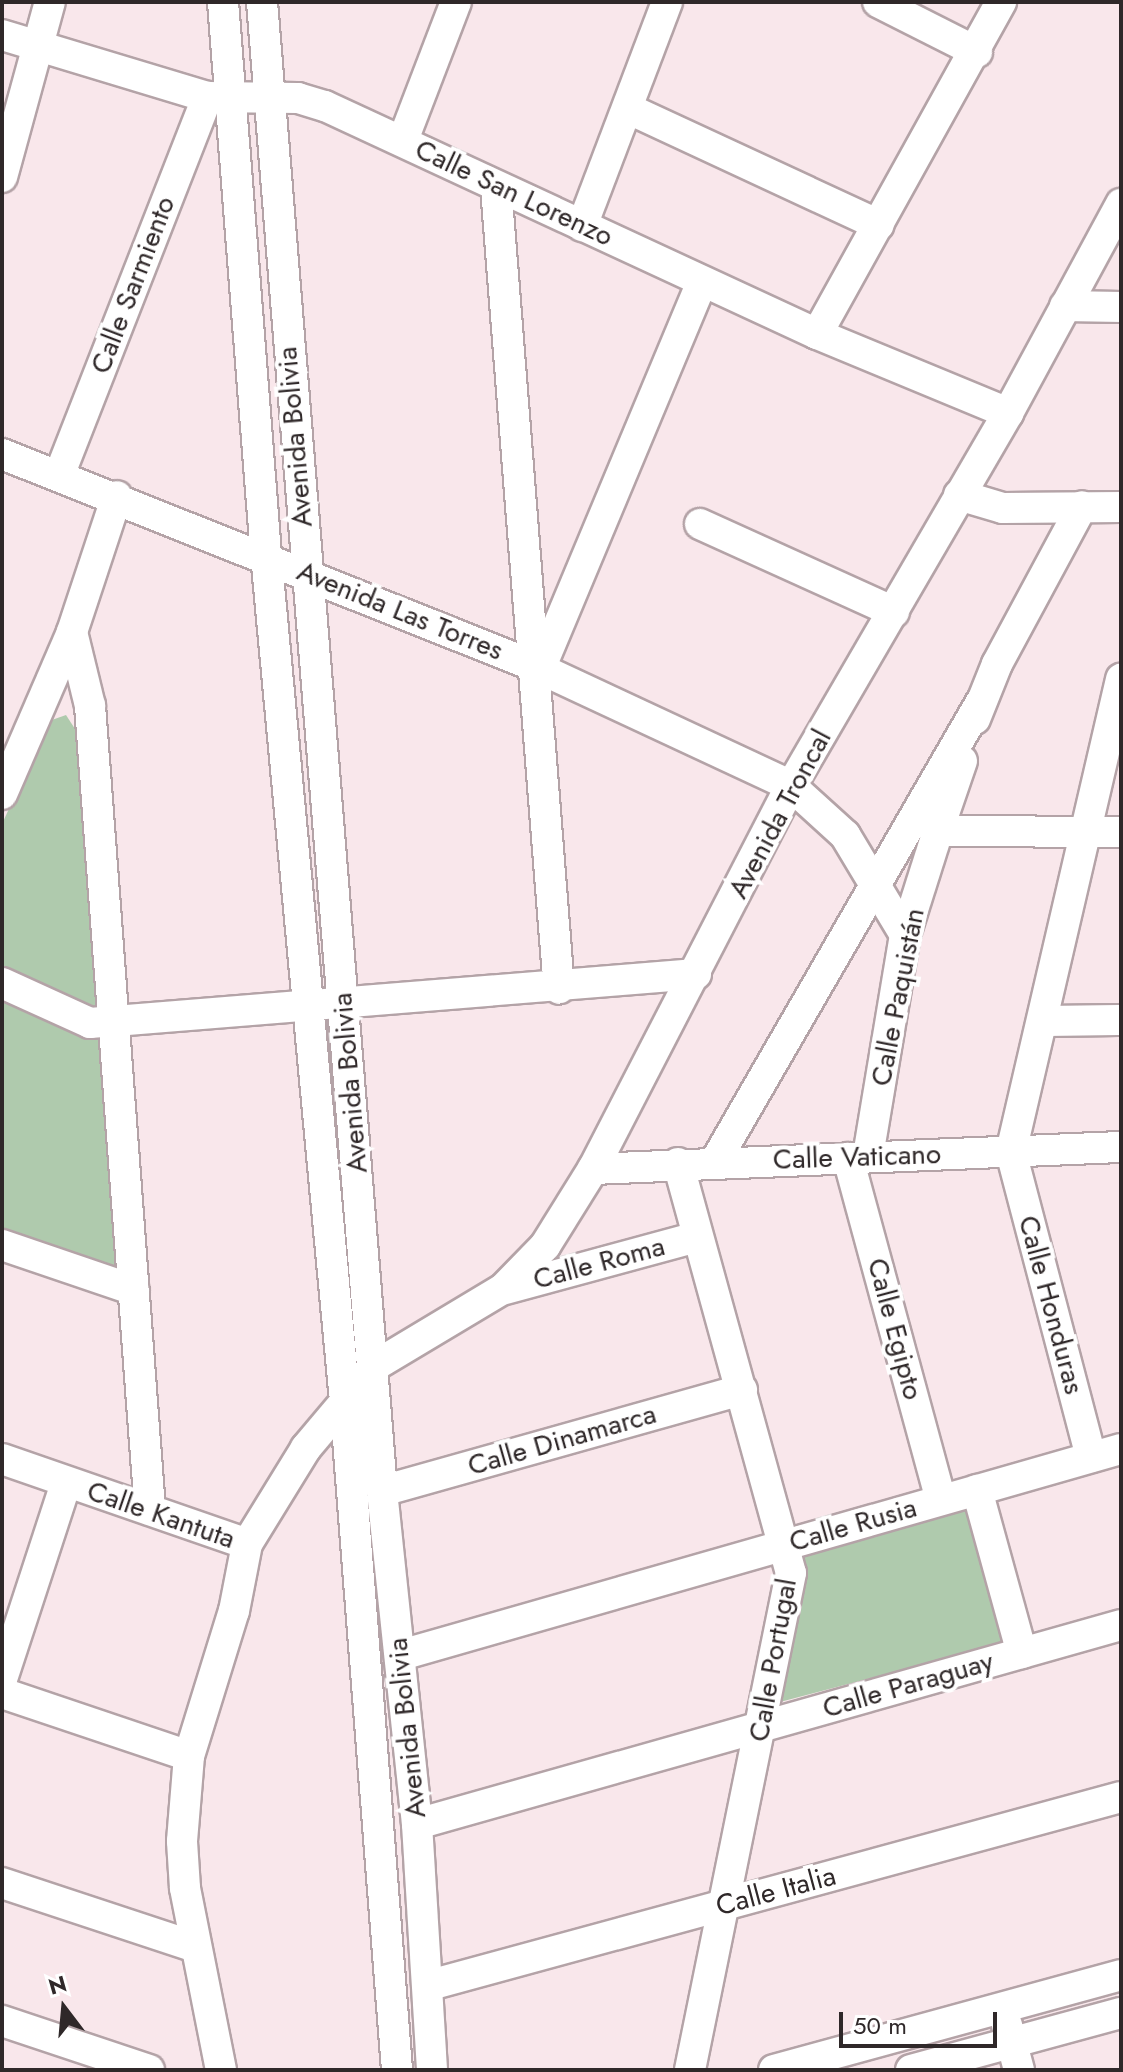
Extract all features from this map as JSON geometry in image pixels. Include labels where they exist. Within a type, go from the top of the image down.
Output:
[{"type":"street","points":[[2,177],[41,47],[50,2]]},
{"type":"street","name":"Avenida Bolivia","points":[[223,2],[220,97],[310,1002],[345,1400],[397,2070]]},
{"type":"street","name":"Avenida Bolivia","points":[[262,2],[306,572],[376,1365],[382,1491],[417,1824],[430,1985],[432,2070]]},
{"type":"street","points":[[403,140],[456,2]]},
{"type":"street","points":[[582,226],[631,110],[667,2]]},
{"type":"street","points":[[878,2],[977,52]]},
{"type":"street","points":[[817,334],[977,52],[1001,2]]},
{"type":"street","name":"Calle San Lorenzo","points":[[2,35],[220,97],[268,96],[325,106],[817,334],[1008,413]]},
{"type":"street","name":"Calle Sarmiento","points":[[60,473],[220,97]]},
{"type":"street","points":[[631,110],[879,225]]},
{"type":"street","points":[[496,187],[559,989]]},
{"type":"street","name":"Avenida Troncal","points":[[376,1365],[503,1289],[545,1246],[593,1169],[791,786],[1008,413],[1121,204]]},
{"type":"street","points":[[536,667],[702,281]]},
{"type":"street","points":[[1065,306],[1121,307]]},
{"type":"street","name":"Avenida Las Torres","points":[[2,454],[60,473],[266,554],[536,667],[791,786],[845,835],[877,882],[905,935]]},
{"type":"street","points":[[959,495],[1003,508],[1121,507]]},
{"type":"street","points":[[2,794],[72,632],[117,496]]},
{"type":"street","points":[[715,1162],[981,702],[1082,506]]},
{"type":"street","points":[[700,524],[894,612]]},
{"type":"street","points":[[72,632],[90,706],[150,1510]]},
{"type":"street","points":[[1011,1152],[1117,710],[1121,679]]},
{"type":"street","name":"Calle Paquistán","points":[[858,1157],[905,935],[981,702]]},
{"type":"street","points":[[938,831],[1121,832]]},
{"type":"street","points":[[2,983],[90,1023],[310,1002],[559,989],[696,974]]},
{"type":"street","points":[[1043,1021],[1121,1020]]},
{"type":"street","name":"Calle Vaticano","points":[[593,1169],[678,1163],[1121,1147]]},
{"type":"street","name":"Calle Honduras","points":[[1011,1152],[1091,1457]]},
{"type":"street","name":"Calle Egipto","points":[[858,1157],[941,1500]]},
{"type":"street","name":"Calle Portugal","points":[[678,1163],[791,1573],[763,1726],[690,2070]]},
{"type":"street","name":"Calle Roma","points":[[503,1289],[696,1237]]},
{"type":"street","points":[[2,1245],[134,1290]]},
{"type":"street","name":"Calle Kantuta","points":[[2,1459],[247,1544],[306,1448],[376,1365]]},
{"type":"street","name":"Calle Dinamarca","points":[[382,1491],[742,1390]]},
{"type":"street","name":"Calle Rusia","points":[[401,1655],[1121,1449]]},
{"type":"street","points":[[2,1679],[66,1483]]},
{"type":"street","points":[[977,1490],[1022,1653]]},
{"type":"street","points":[[221,2070],[196,1947],[182,1841],[189,1756],[234,1611],[247,1544]]},
{"type":"street","name":"Calle Paraguay","points":[[417,1824],[1121,1625]]},
{"type":"street","points":[[2,1693],[189,1756]]},
{"type":"street","name":"Calle Italia","points":[[430,1985],[1121,1797]]},
{"type":"street","points":[[2,1883],[196,1947]]},
{"type":"street","points":[[774,2070],[1121,1975]]},
{"type":"street","points":[[1003,2007],[1016,2056]]},
{"type":"street","points":[[911,2070],[1016,2056],[1121,2013]]},
{"type":"street","points":[[2,2021],[149,2070]]},
{"type":"green space","points":[[66,715],[77,732],[83,774],[101,1009],[2,966],[2,824],[49,721]]},
{"type":"green space","points":[[2,999],[100,1038],[123,1274],[2,1234]]},
{"type":"green space","points":[[974,1505],[1011,1641],[780,1702],[802,1588],[800,1557]]}]
